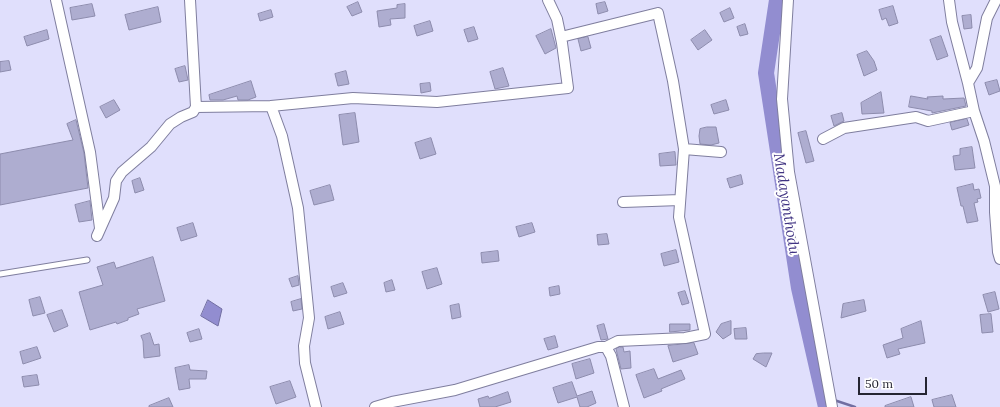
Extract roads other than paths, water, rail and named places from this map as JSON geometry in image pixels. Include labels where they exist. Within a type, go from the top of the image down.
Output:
[{"type":"street","points":[[56,0],[90,152],[98,232],[114,198],[116,181],[122,172],[151,147],[170,124],[180,117],[193,112],[196,107],[190,0]]},
{"type":"street","points":[[196,107],[271,106],[353,98],[437,102],[568,88],[557,19],[548,0]]},
{"type":"street","points":[[788,0],[782,99],[789,172],[832,407]]},
{"type":"street","points":[[949,0],[952,22],[974,111],[984,141],[995,186],[995,212],[998,252],[1000,259]]},
{"type":"street","points":[[968,83],[977,68],[987,18],[996,0]]},
{"type":"street","points":[[375,407],[392,402],[455,390],[598,347],[606,347],[618,341],[685,338],[705,334],[679,218],[684,148],[673,81],[658,13],[561,37]]},
{"type":"street","points":[[271,106],[282,136],[298,208],[309,318],[304,346],[305,363],[316,407]]},
{"type":"street","points":[[823,139],[844,128],[916,117],[928,121],[974,111]]},
{"type":"street","points":[[684,148],[721,152]]},
{"type":"street","points":[[623,202],[680,200]]},
{"type":"street","points":[[606,347],[611,356],[624,407]]},
{"type":"lane","points":[[0,274],[87,260]]},
{"type":"waterway","name":"Madayanthodu","points":[[777,0],[766,73],[799,288],[826,407]]},
{"type":"waterway","points":[[834,400],[855,407]]}]
